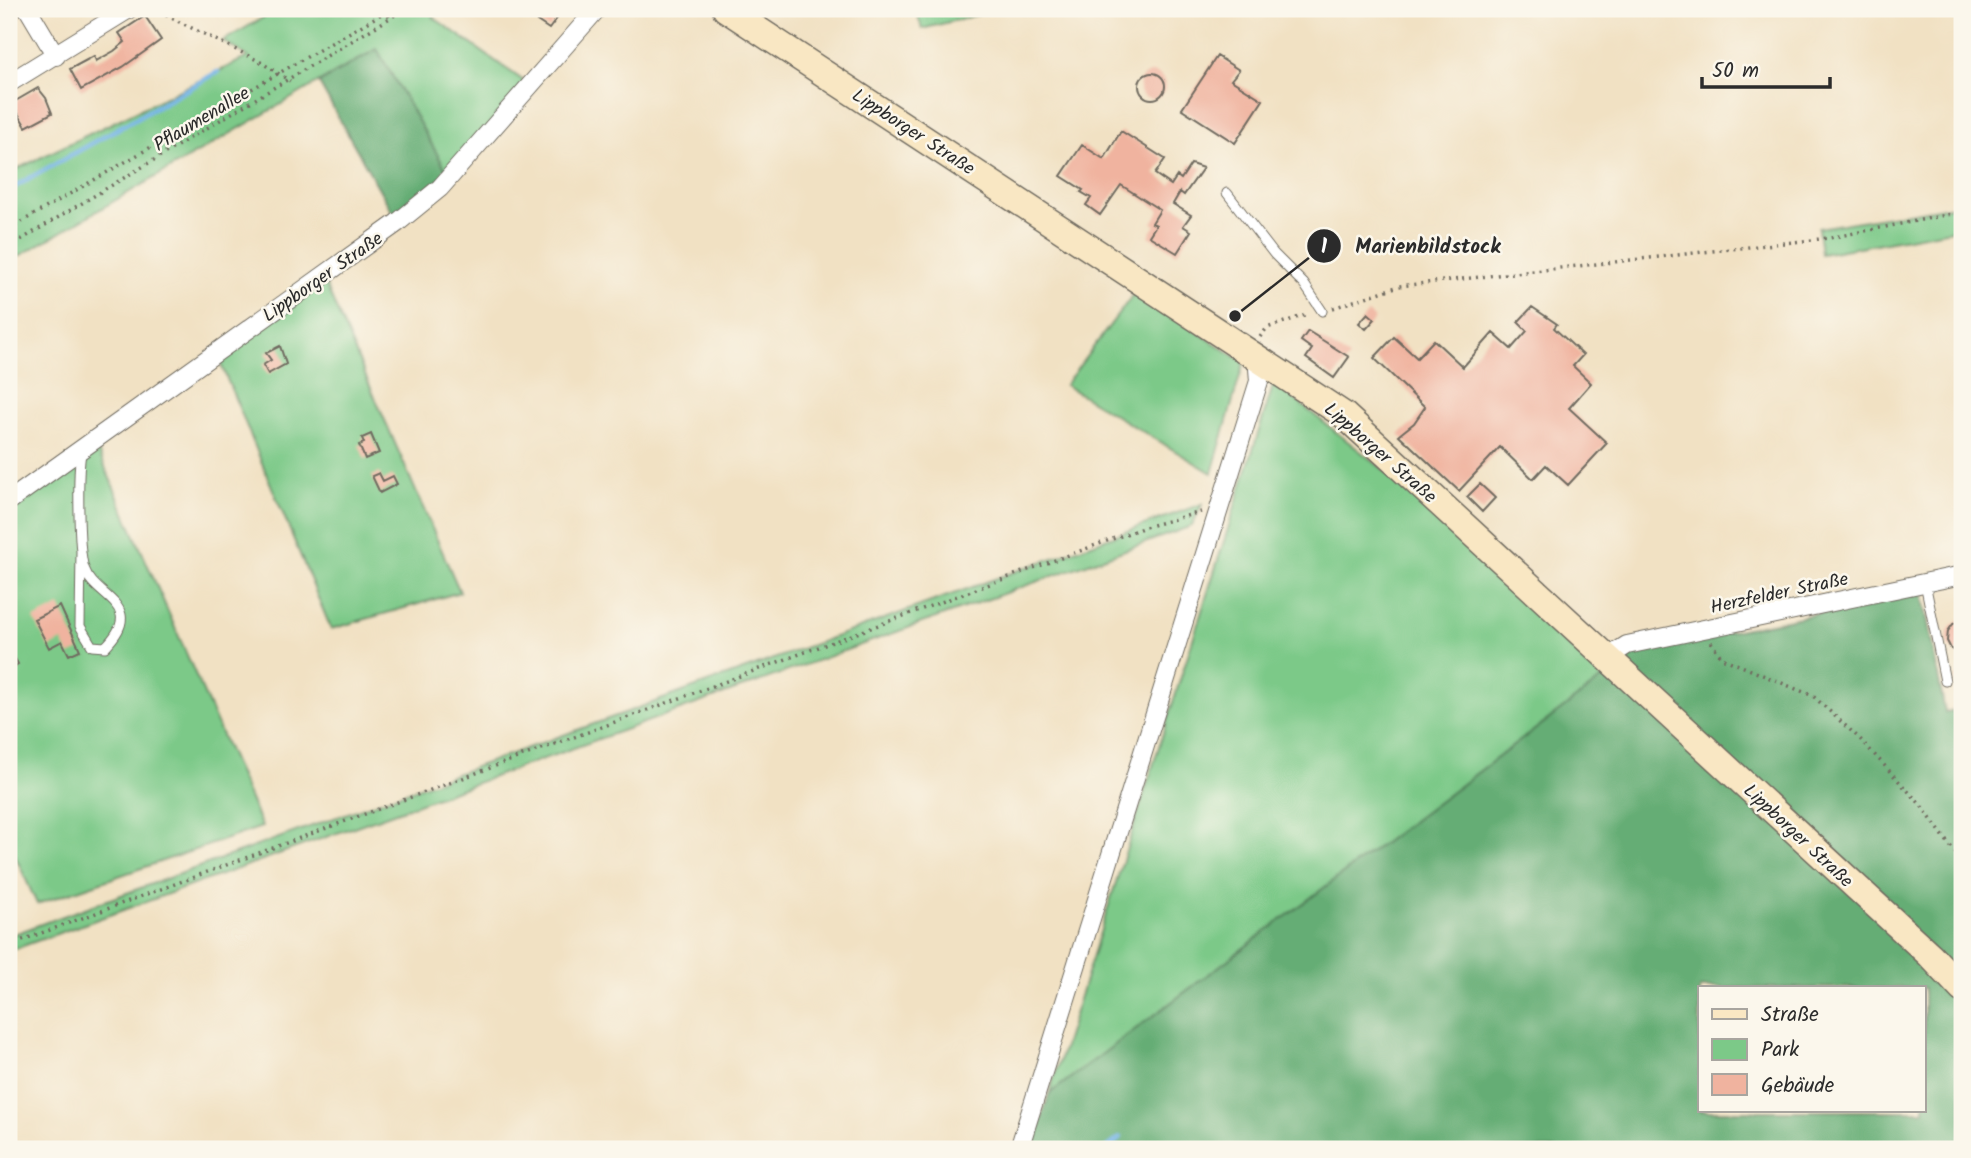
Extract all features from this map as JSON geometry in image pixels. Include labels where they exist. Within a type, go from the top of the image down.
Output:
[{"type":"street","points":[[28,9],[55,56]]},
{"type":"street","points":[[9,83],[129,9]]},
{"type":"street","name":"Lippborger Straße","points":[[9,501],[397,223],[440,188],[597,9]]},
{"type":"street","name":"Lippborger Straße","points":[[726,9],[1344,415],[1920,946],[1962,989]]},
{"type":"street","points":[[1019,1149],[1259,381],[1257,356]]},
{"type":"street","name":"Herzfelder Straße","points":[[1607,658],[1627,645],[1962,576]]},
{"type":"lane","points":[[1227,193],[1274,254],[1304,284],[1322,311]]},
{"type":"lane","points":[[81,551],[85,571],[114,602],[122,618],[118,634],[105,647],[92,646],[80,626],[81,453],[83,446]]},
{"type":"lane","points":[[1925,583],[1945,681]]},
{"type":"path","points":[[153,9],[259,61],[290,81]]},
{"type":"path","name":"Pflaumenallee","points":[[9,247],[290,81],[405,9]]},
{"type":"path","points":[[9,229],[387,10],[390,18]]},
{"type":"path","points":[[1257,356],[1258,342],[1267,328],[1399,286],[1829,238],[1962,212]]},
{"type":"path","points":[[9,945],[1145,527],[1188,514],[1217,514]]},
{"type":"path","points":[[1701,629],[1722,658],[1813,696],[1860,739],[1920,804],[1962,862]]},
{"type":"green space","points":[[278,9],[446,9],[433,17],[528,84],[448,173],[376,49],[9,262],[9,173],[248,57],[223,41]]},
{"type":"green space","points":[[916,9],[1000,9],[922,29]]},
{"type":"green space","points":[[377,49],[448,173],[394,215],[319,83]]},
{"type":"green space","points":[[1962,204],[1962,228],[1821,254],[1818,228]]},
{"type":"green space","points":[[324,281],[460,592],[331,629],[217,355]]},
{"type":"green space","points":[[1135,292],[1244,362],[1212,473],[1065,385]]},
{"type":"green space","points":[[1274,383],[1422,500],[1606,682],[1049,1094]]},
{"type":"green space","points":[[94,442],[262,827],[37,904],[9,842],[9,505]]},
{"type":"green space","points":[[1202,504],[1192,526],[9,951],[9,936]]},
{"type":"green space","points":[[1922,592],[1945,712],[1962,709],[1962,992],[1953,998],[1962,1008],[1962,1149],[1033,1149],[1049,1094],[1641,650]]},
{"type":"building","points":[[9,9],[16,17],[9,21]]},
{"type":"building","points":[[539,9],[564,9],[549,29],[537,21],[543,12]]},
{"type":"building","points":[[145,16],[161,40],[123,67],[81,90],[70,69],[94,56],[96,61],[114,51],[125,42],[119,33]]},
{"type":"building","points":[[1217,56],[1239,70],[1231,80],[1263,100],[1235,143],[1182,109]]},
{"type":"building","points":[[1152,73],[1161,77],[1165,86],[1161,95],[1152,99],[1143,95],[1139,86],[1143,77]]},
{"type":"building","points":[[38,88],[52,113],[26,127],[12,103]]},
{"type":"building","points":[[1121,131],[1165,159],[1155,174],[1171,185],[1177,176],[1181,179],[1191,164],[1203,168],[1184,195],[1180,192],[1173,204],[1191,215],[1183,226],[1191,231],[1177,253],[1149,236],[1156,225],[1152,223],[1160,210],[1121,185],[1100,215],[1086,205],[1091,198],[1081,192],[1083,190],[1061,176],[1082,145],[1104,159]]},
{"type":"building","points":[[1532,307],[1557,324],[1554,328],[1583,355],[1573,366],[1591,383],[1569,408],[1607,443],[1568,485],[1546,465],[1533,479],[1500,447],[1459,491],[1399,435],[1414,423],[1425,407],[1374,358],[1394,337],[1417,358],[1434,340],[1463,367],[1493,333],[1511,349],[1527,331],[1518,322]]},
{"type":"building","points":[[1368,313],[1375,319],[1366,329],[1359,323]]},
{"type":"building","points":[[1308,331],[1349,357],[1334,378],[1306,358],[1312,349],[1301,341]]},
{"type":"building","points":[[280,346],[286,364],[268,374],[263,365],[271,360],[266,353]]},
{"type":"building","points":[[371,434],[379,453],[365,459],[359,445],[364,443],[362,438]]},
{"type":"building","points":[[379,473],[383,481],[393,476],[397,484],[380,493],[372,476]]},
{"type":"building","points":[[1480,484],[1495,498],[1482,512],[1467,497]]},
{"type":"building","points":[[60,606],[80,650],[69,655],[62,641],[49,648],[34,619]]},
{"type":"building","points":[[1962,620],[1962,655],[1951,649],[1947,641],[1948,631],[1953,624]]},
{"type":"building","points":[[9,648],[18,664],[9,670]]},
{"type":"building","points":[[1962,675],[1962,700],[1961,700],[1955,677]]},
{"type":"waterway","points":[[9,190],[218,72]]},
{"type":"waterway","points":[[1106,1149],[1120,1138]]},
{"type":"place","name":"Marienbildstock","points":[[1235,316]]}]
